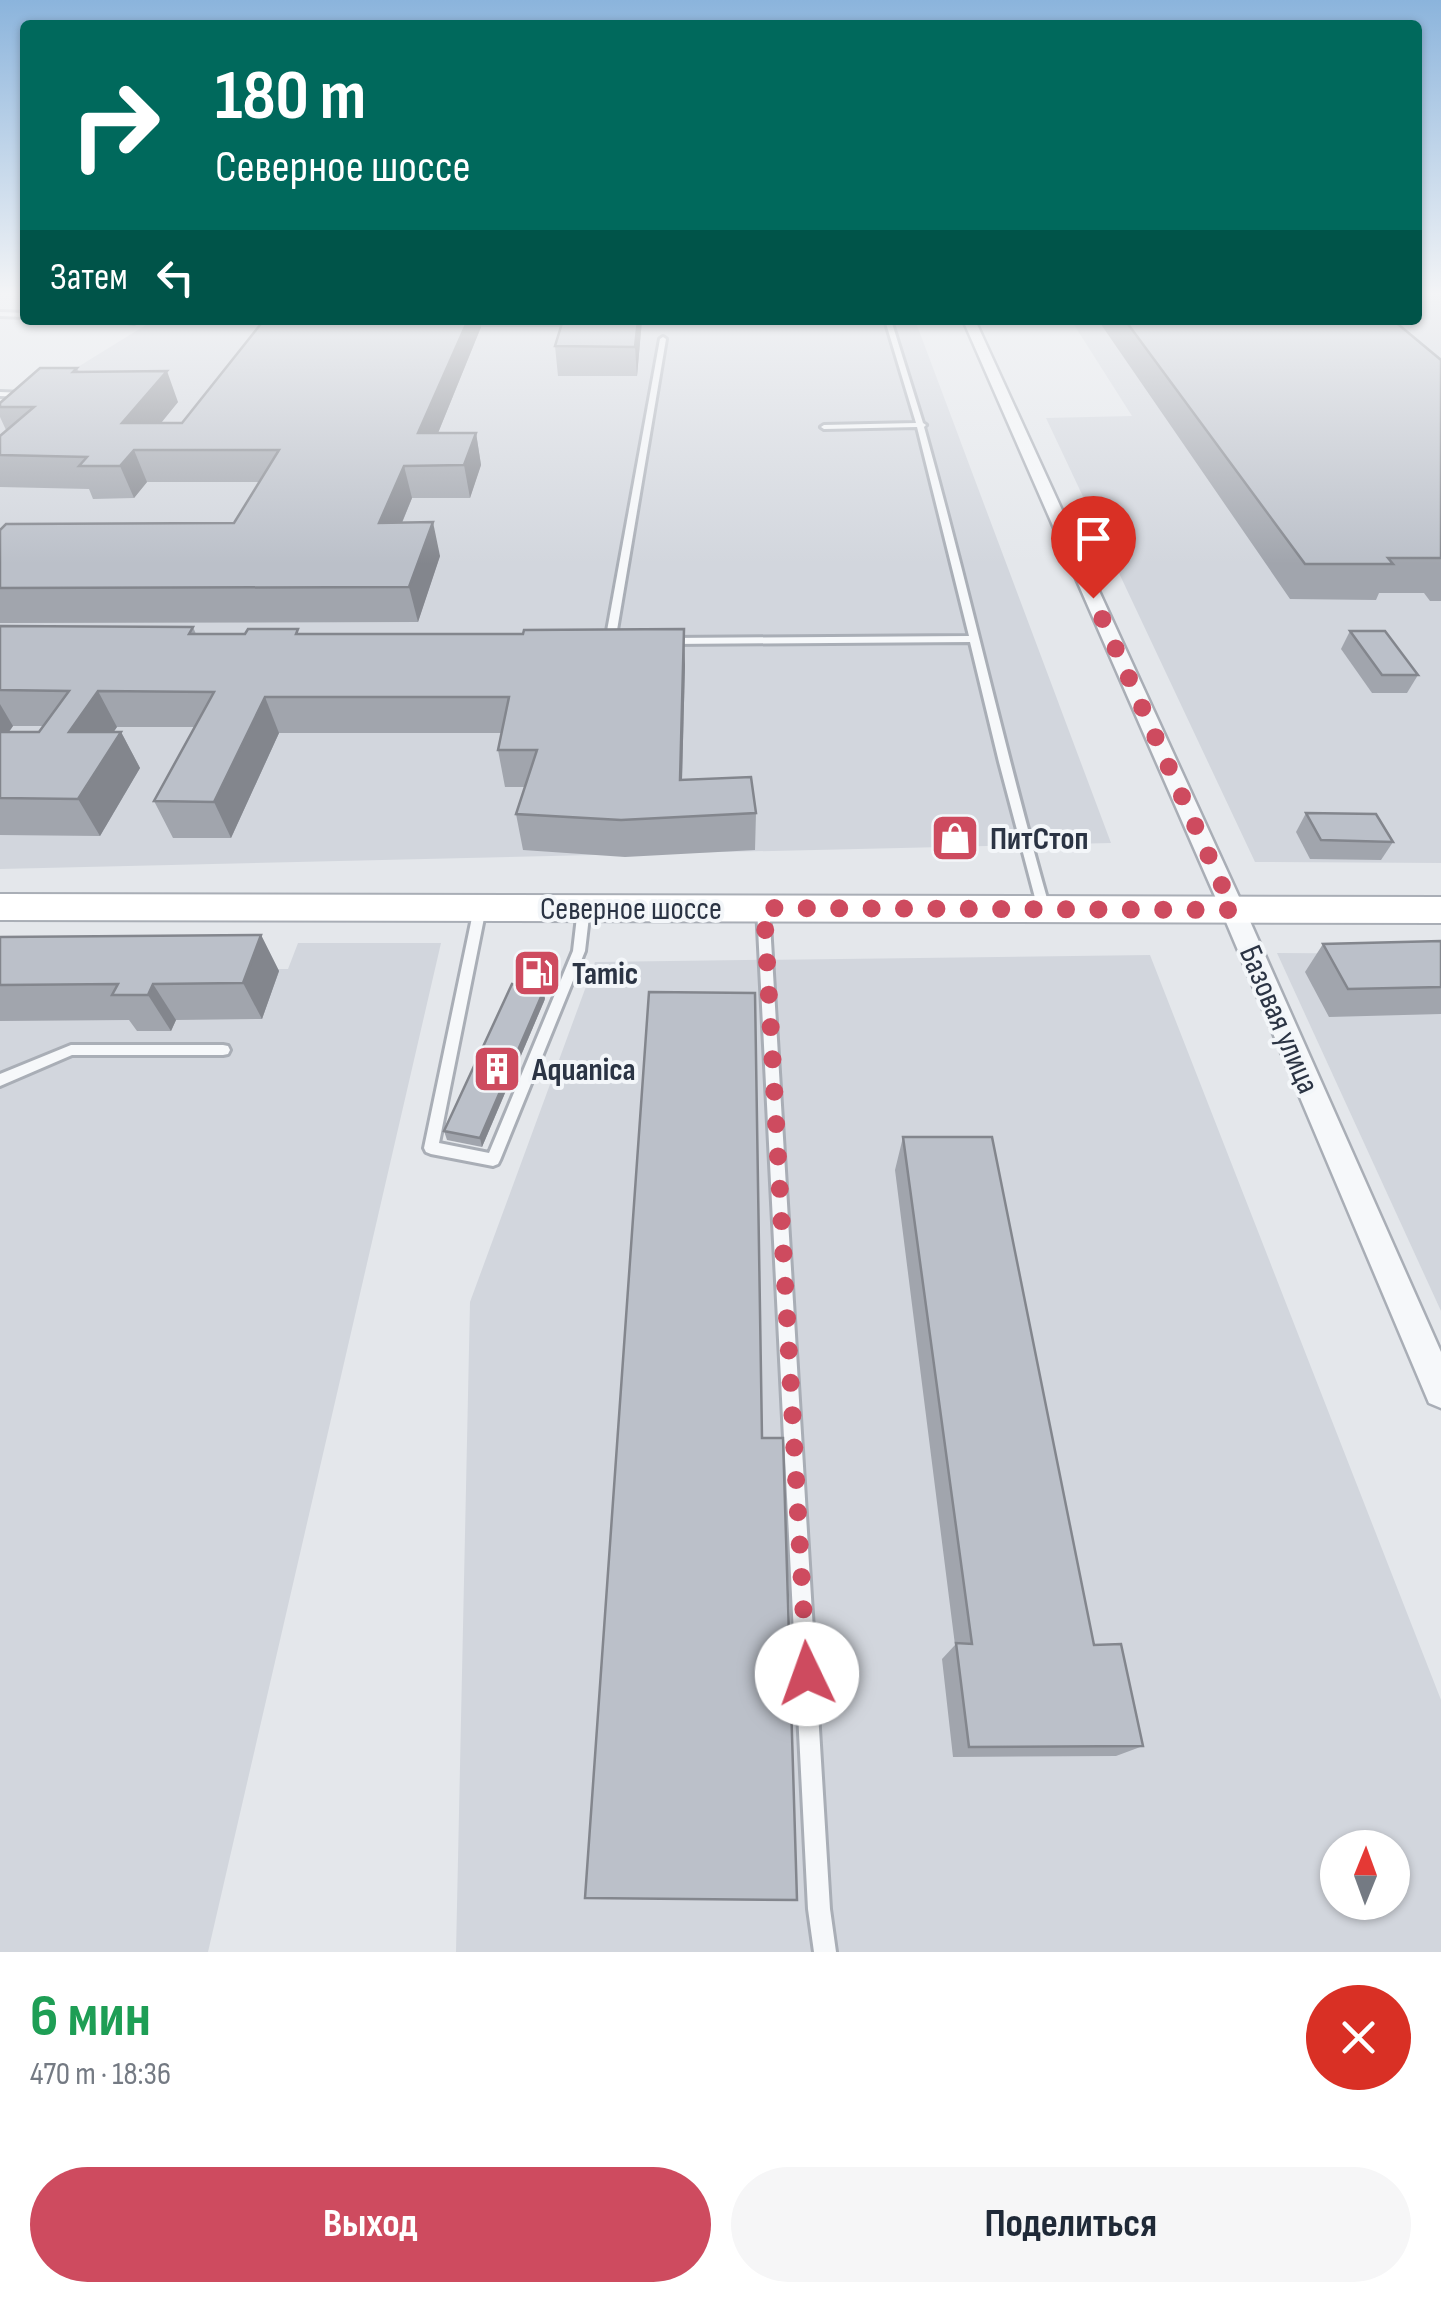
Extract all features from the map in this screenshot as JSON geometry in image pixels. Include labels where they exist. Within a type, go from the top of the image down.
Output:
[{"type":"main road","name":"Северное шоссе","points":[[0,907],[1441,910]]},
{"type":"street","name":"Базовая улица","points":[[997,382],[1233,910],[1441,1391]]},
{"type":"lane","points":[[610,642],[655,382]]},
{"type":"lane","points":[[909,382],[923,426],[973,639],[1044,909]]},
{"type":"lane","points":[[0,394],[31,396]]},
{"type":"lane","points":[[824,427],[923,426]]},
{"type":"lane","points":[[648,642],[973,639]]},
{"type":"lane","points":[[590,642],[629,642]]},
{"type":"lane","points":[[480,908],[431,1148],[493,1160],[579,951],[584,908]]},
{"type":"lane","points":[[764,908],[819,1909],[825,1952]]},
{"type":"lane","points":[[0,1080],[70,1050],[223,1050]]},
{"type":"shaded area","points":[[53,382],[938,382],[1111,843],[0,869],[0,415]]},
{"type":"shaded area","points":[[1110,382],[1441,382],[1441,863],[1255,862],[1046,418],[1132,416]]},
{"type":"shaded area","points":[[298,943],[441,943],[208,1952],[0,1952],[0,969],[288,969]]},
{"type":"shaded area","points":[[1277,953],[1441,954],[1441,1311]]},
{"type":"shaded area","points":[[1150,955],[1441,1700],[1441,1952],[456,1952],[470,1302],[595,962]]},
{"type":"building","points":[[24,382],[157,382],[122,423],[182,423],[215,382],[441,382],[418,433],[476,433],[464,465],[404,466],[379,523],[433,522],[409,587],[0,588],[0,530],[6,524],[234,523],[279,450],[134,450],[120,466],[79,466],[87,457],[0,455],[0,436],[34,407],[0,407],[0,403]]},
{"type":"building","points":[[1171,382],[1441,382],[1441,558],[1388,558],[1393,564],[1305,564]]},
{"type":"building","points":[[0,626],[193,627],[189,634],[245,634],[248,629],[298,629],[296,634],[523,634],[524,630],[684,629],[680,780],[751,777],[756,813],[621,820],[516,814],[537,750],[498,750],[509,697],[265,697],[214,802],[154,801],[214,692],[98,691],[69,732],[121,732],[78,799],[0,798],[0,732],[39,732],[69,691],[0,690]]},
{"type":"building","points":[[1350,631],[1385,631],[1418,675],[1382,675]]},
{"type":"building","points":[[1306,813],[1376,814],[1393,842],[1321,840]]},
{"type":"building","points":[[261,935],[243,983],[153,984],[148,995],[112,995],[118,984],[0,985],[0,937]]},
{"type":"building","points":[[1441,941],[1441,987],[1348,989],[1323,944]]},
{"type":"building","name":"Aquanica","points":[[512,984],[544,990],[480,1138],[444,1131]]},
{"type":"building","points":[[649,992],[755,993],[762,1438],[783,1438],[797,1900],[585,1898]]},
{"type":"building","points":[[903,1137],[992,1137],[1094,1645],[1121,1644],[1143,1746],[969,1747],[956,1643],[972,1644]]},
{"type":"place","name":"ПитСтоп","points":[[955,838]]},
{"type":"place","name":"Tamic","points":[[537,973]]},
{"type":"place","name":"Aquanica","points":[[497,1069]]},
{"type":"route","points":[[807,1674],[764,908],[1233,910],[1093,598]]}]
